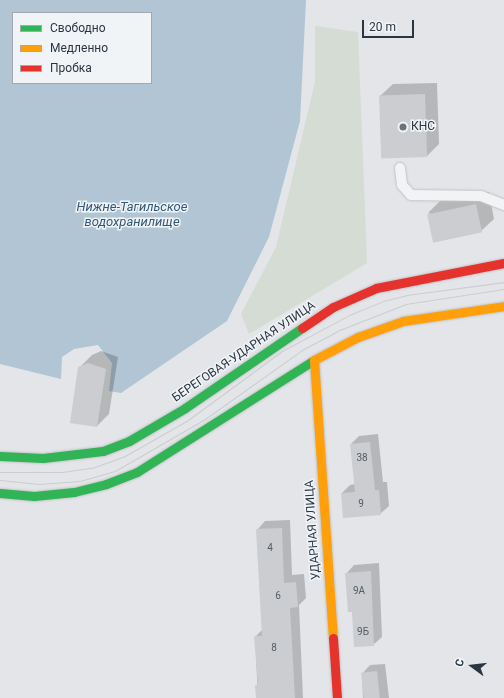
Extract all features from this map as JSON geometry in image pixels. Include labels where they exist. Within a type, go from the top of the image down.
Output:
[{"type":"main road","name":"БЕРЕГОВАЯ-УДАРНАЯ УЛИЦА","points":[[0,456],[43,458],[103,452],[130,441],[185,408],[333,307],[382,287],[504,263]]},
{"type":"main road","points":[[0,493],[34,496],[74,492],[106,484],[137,472],[314,360],[358,337],[388,326],[430,316],[504,306]]},
{"type":"main road","name":"УДАРНАЯ УЛИЦА","points":[[314,360],[337,698]]},
{"type":"lane","points":[[400,168],[402,185],[411,194],[481,196],[504,205]]},
{"type":"shaded area","points":[[315,26],[358,32],[367,263],[249,334],[241,314],[276,247],[315,82]]},
{"type":"water","name":"Нижне-Тагильское водохранилище","points":[[0,0],[306,0],[300,121],[269,237],[227,321],[121,393],[109,391],[112,363],[98,345],[74,349],[62,357],[61,379],[0,364]]},
{"type":"building","name":"КНС","points":[[425,94],[427,157],[381,159],[379,96]]},
{"type":"building","points":[[476,204],[482,232],[433,243],[427,214]]},
{"type":"building","points":[[88,363],[106,369],[97,427],[70,423],[78,367]]},
{"type":"building","points":[[370,442],[375,490],[379,490],[381,515],[343,518],[341,493],[355,492],[350,444]]},
{"type":"building","points":[[282,528],[284,583],[296,582],[298,607],[290,608],[295,698],[256,698],[255,685],[258,685],[254,636],[262,636],[256,529]]},
{"type":"building","points":[[371,571],[374,646],[354,647],[352,612],[348,612],[345,573]]},
{"type":"building","points":[[377,671],[380,698],[364,698],[361,673]]},
{"type":"tram line","points":[[0,472],[62,472],[92,468],[123,457],[188,420],[282,351],[349,315],[383,301],[407,295],[504,282]]},
{"type":"tram line","points":[[0,480],[39,484],[80,481],[115,471],[205,419],[302,350],[337,331],[406,304],[504,289]]},
{"type":"traffic: fast","points":[[0,456],[43,458],[103,451],[129,441],[185,408],[302,328]]},
{"type":"traffic: fast","points":[[0,493],[34,496],[74,492],[106,484],[137,472],[314,360]]},
{"type":"traffic: slow","points":[[314,360],[358,337],[403,321],[504,306]]},
{"type":"traffic: slow","points":[[314,360],[333,638]]},
{"type":"traffic: jam","points":[[302,328],[333,307],[376,288],[504,263]]},
{"type":"traffic: jam","points":[[333,638],[337,698]]},
{"type":"place","name":"КНС","points":[[403,127]]}]
